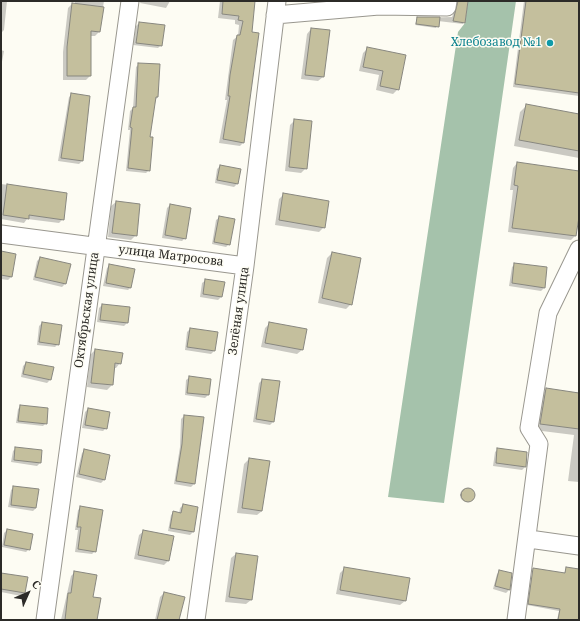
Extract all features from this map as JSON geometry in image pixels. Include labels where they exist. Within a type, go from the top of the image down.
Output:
[{"type":"street","name":"Октябрьская улица","points":[[45,620],[130,1]]},
{"type":"street","points":[[276,8],[387,4],[447,7],[448,1]]},
{"type":"street","name":"Зелёная улица","points":[[196,620],[245,266],[276,8]]},
{"type":"street","name":"улица Матросова","points":[[1,234],[245,266]]},
{"type":"street","points":[[516,620],[539,444],[529,428],[548,313],[579,249]]},
{"type":"street","points":[[530,539],[579,546]]},
{"type":"green space","points":[[468,1],[516,1],[444,503],[388,497],[458,32],[465,23]]},
{"type":"building","points":[[223,1],[255,1],[252,32],[259,33],[244,143],[223,139],[230,96],[228,96],[230,75],[237,35],[240,35],[243,21],[238,20],[239,16],[222,14]]},
{"type":"building","points":[[458,1],[468,1],[465,23],[453,21]]},
{"type":"building","name":"Хлебозавод №1","points":[[526,1],[579,1],[579,93],[515,84]]},
{"type":"building","points":[[72,3],[104,7],[100,32],[91,31],[91,76],[67,76],[67,47]]},
{"type":"building","points":[[417,17],[440,17],[439,27],[416,24]]},
{"type":"building","points":[[139,22],[165,25],[162,46],[136,43]]},
{"type":"building","points":[[311,28],[330,30],[324,77],[305,75]]},
{"type":"building","points":[[367,47],[406,55],[399,90],[380,86],[383,71],[363,67]]},
{"type":"building","points":[[138,63],[160,64],[158,97],[156,97],[150,137],[153,137],[150,171],[128,168],[132,128],[130,127],[133,107],[136,107]]},
{"type":"building","points":[[71,93],[90,96],[83,161],[61,158]]},
{"type":"building","points":[[526,104],[579,114],[579,151],[519,140]]},
{"type":"building","points":[[294,119],[312,121],[307,169],[289,167]]},
{"type":"building","points":[[517,162],[579,171],[579,217],[576,236],[512,228],[518,186],[514,185]]},
{"type":"building","points":[[220,165],[241,169],[238,184],[217,180]]},
{"type":"building","points":[[7,184],[67,193],[64,220],[29,215],[29,219],[3,215]]},
{"type":"building","points":[[283,193],[329,201],[325,228],[279,220]]},
{"type":"building","points":[[116,201],[140,204],[137,236],[112,233]]},
{"type":"building","points":[[170,204],[191,208],[186,239],[165,235]]},
{"type":"building","points":[[219,216],[235,219],[230,245],[214,242]]},
{"type":"building","points":[[1,251],[16,254],[12,277],[1,275]]},
{"type":"building","points":[[332,252],[361,258],[352,305],[322,298]]},
{"type":"building","points":[[40,257],[71,264],[66,284],[35,277]]},
{"type":"building","points":[[514,263],[547,267],[545,288],[512,283]]},
{"type":"building","points":[[109,264],[135,269],[131,288],[106,283]]},
{"type":"building","points":[[205,279],[225,282],[222,297],[203,294]]},
{"type":"building","points":[[102,304],[130,307],[128,323],[100,320]]},
{"type":"building","points":[[42,322],[62,325],[59,345],[39,342]]},
{"type":"building","points":[[269,322],[307,329],[303,350],[265,343]]},
{"type":"building","points":[[190,328],[218,332],[215,351],[187,347]]},
{"type":"building","points":[[95,349],[123,353],[121,364],[115,363],[113,385],[91,383]]},
{"type":"building","points":[[26,362],[54,367],[51,380],[23,374]]},
{"type":"building","points":[[189,376],[211,379],[209,395],[187,393]]},
{"type":"building","points":[[262,379],[280,381],[274,422],[256,419]]},
{"type":"building","points":[[546,388],[579,393],[579,429],[540,424]]},
{"type":"building","points":[[20,405],[48,408],[47,424],[18,421]]},
{"type":"building","points":[[88,408],[110,412],[107,429],[85,425]]},
{"type":"building","points":[[184,415],[204,417],[195,484],[176,481],[182,444]]},
{"type":"building","points":[[15,447],[42,450],[41,463],[14,460]]},
{"type":"building","points":[[497,448],[527,452],[526,467],[496,463]]},
{"type":"building","points":[[84,449],[110,455],[105,480],[79,474]]},
{"type":"building","points":[[249,458],[270,461],[262,511],[242,508]]},
{"type":"building","points":[[13,486],[39,489],[36,508],[11,505]]},
{"type":"building","points":[[465,488],[471,488],[475,492],[475,498],[471,502],[465,502],[461,498],[461,492]]},
{"type":"building","points":[[183,504],[198,507],[194,532],[170,528],[173,511],[181,513]]},
{"type":"building","points":[[80,506],[103,510],[96,552],[78,549],[81,527],[77,527]]},
{"type":"building","points":[[7,529],[33,534],[30,550],[4,545]]},
{"type":"building","points":[[143,530],[174,536],[169,561],[138,555]]},
{"type":"building","points":[[236,553],[258,556],[252,600],[229,597]]},
{"type":"building","points":[[344,567],[410,578],[406,601],[340,590]]},
{"type":"building","points":[[566,567],[579,569],[579,620],[558,620],[560,609],[528,604],[533,568],[565,573]]},
{"type":"building","points":[[499,570],[512,573],[510,590],[495,586]]},
{"type":"building","points":[[74,571],[97,575],[93,597],[101,598],[97,620],[65,620],[68,593],[71,593]]},
{"type":"building","points":[[1,573],[28,577],[25,593],[1,589]]},
{"type":"building","points":[[164,592],[185,597],[179,620],[157,620]]},
{"type":"place","name":"Хлебозавод №1","points":[[550,43]]}]
